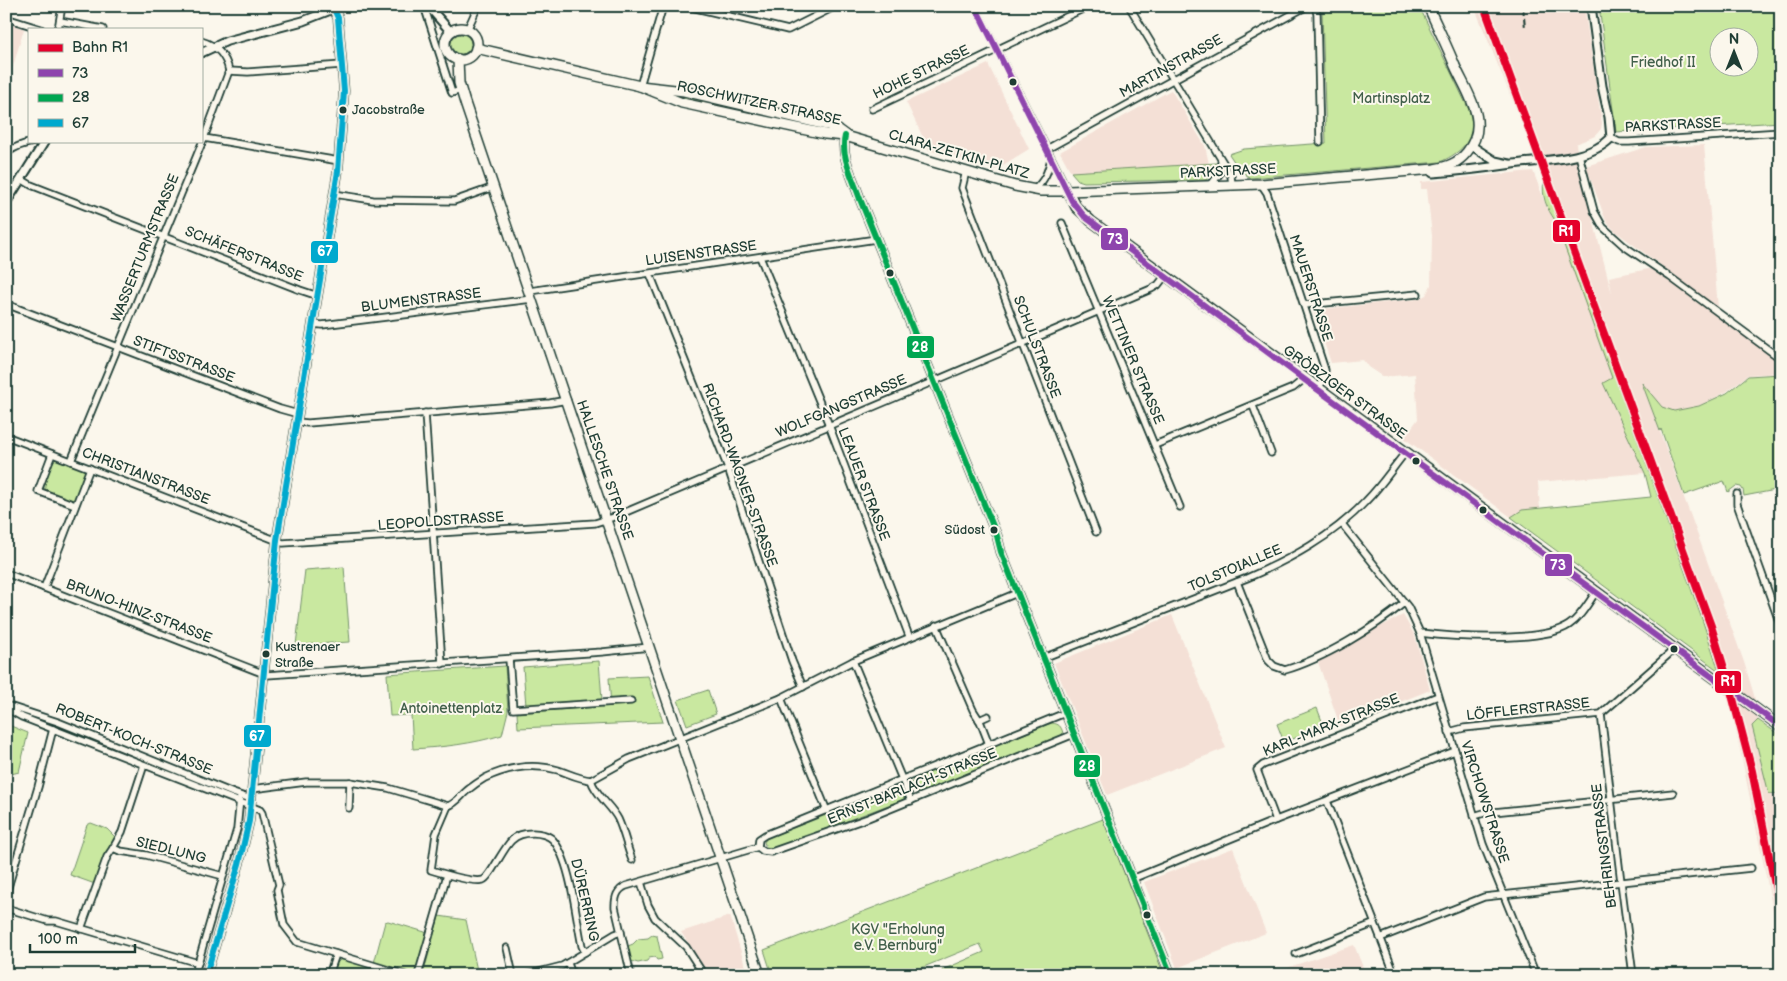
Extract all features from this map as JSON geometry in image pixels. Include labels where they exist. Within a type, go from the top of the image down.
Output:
[{"type":"main road","points":[[1428,6],[1476,111],[1478,121],[1477,132],[1472,146]]},
{"type":"main road","points":[[458,29],[467,30],[475,37],[476,48],[469,57],[458,60],[450,56],[446,48],[446,39],[451,32],[458,29]]},
{"type":"main road","name":"ROSCHWITZER STRASSE","points":[[476,48],[640,86],[684,91],[834,127],[845,136]]},
{"type":"main road","name":"HALLESCHE STRASSE","points":[[458,60],[461,90],[760,975]]},
{"type":"main road","name":"CLARA-ZETKIN-PLATZ","points":[[845,136],[1034,190],[1068,191]]},
{"type":"main road","name":"PARKSTRASSE","points":[[1068,191],[1261,184],[1446,168],[1462,157],[1472,146]]},
{"type":"main road","name":"GRÖBZIGER STRASSE","points":[[1068,191],[1076,207],[1084,216],[1781,727]]},
{"type":"street","points":[[58,28],[62,6]]},
{"type":"street","points":[[427,6],[451,32]]},
{"type":"street","points":[[427,6],[426,12],[452,93],[461,90]]},
{"type":"street","points":[[467,30],[478,6]]},
{"type":"street","points":[[640,86],[663,6]]},
{"type":"street","points":[[687,6],[788,30],[836,6]]},
{"type":"street","points":[[975,6],[1068,191]]},
{"type":"street","name":"HOHE STRASSE","points":[[872,109],[1089,6]]},
{"type":"street","points":[[1129,6],[1231,176],[1232,185]]},
{"type":"street","name":"MARTINSTRASSE","points":[[1047,149],[1307,6]]},
{"type":"street","points":[[1315,6],[1317,14],[1320,142]]},
{"type":"street","points":[[1591,6],[1611,138]]},
{"type":"street","points":[[202,52],[227,41],[303,22],[338,8],[344,92],[339,161],[277,540],[246,837],[206,975]]},
{"type":"street","points":[[6,18],[38,28]]},
{"type":"street","points":[[60,21],[98,28]]},
{"type":"street","points":[[202,41],[214,46],[225,60],[230,71],[248,72],[342,64]]},
{"type":"street","name":"WASSERTURMSTRASSE","points":[[71,461],[230,71]]},
{"type":"street","name":"PARKSTRASSE","points":[[1390,173],[1392,177],[1500,167],[1579,155],[1598,148],[1611,138],[1620,142],[1630,142],[1781,132]]},
{"type":"street","points":[[845,136],[846,157],[876,240],[994,529],[1017,593],[1171,975]]},
{"type":"street","points":[[204,138],[339,161]]},
{"type":"street","points":[[6,154],[20,145],[32,142]]},
{"type":"street","points":[[6,203],[44,142]]},
{"type":"street","name":"PARKSTRASSE","points":[[1472,146],[1495,161],[1512,164]]},
{"type":"street","points":[[1579,155],[1594,211],[1603,227],[1624,246],[1670,277],[1781,359]]},
{"type":"street","points":[[1034,190],[1047,175],[1051,158]]},
{"type":"street","points":[[1210,186],[1221,172],[1221,160]]},
{"type":"street","name":"SCHULSTRASSE","points":[[966,171],[962,188],[1096,532]]},
{"type":"street","name":"SCHÄFERSTRASSE","points":[[21,179],[318,296]]},
{"type":"street","points":[[1267,193],[1275,183]]},
{"type":"street","name":"MAUERSTRASSE","points":[[1261,184],[1267,193],[1325,370],[1324,380],[1318,389]]},
{"type":"street","points":[[334,194],[373,200],[454,201],[494,188]]},
{"type":"street","name":"WETTINER STRASSE","points":[[1062,222],[1180,507]]},
{"type":"street","name":"LUISENSTRASSE","points":[[531,295],[650,274],[876,240]]},
{"type":"street","name":"LEAUER STRASSE","points":[[760,257],[829,425],[909,636]]},
{"type":"street","name":"RICHARD-WAGNER-STRASSE","points":[[650,274],[728,468],[789,652],[803,687]]},
{"type":"street","name":"WOLFGANGSTRASSE","points":[[607,520],[1150,289],[1158,285],[1165,276]]},
{"type":"street","points":[[1304,305],[1418,294]]},
{"type":"street","name":"BLUMENSTRASSE","points":[[313,324],[322,325],[531,295]]},
{"type":"street","name":"STIFTSSTRASSE","points":[[6,304],[280,409],[308,423],[550,404],[566,400]]},
{"type":"street","points":[[1155,445],[1253,406],[1293,388],[1304,379]]},
{"type":"street","points":[[1253,406],[1271,453]]},
{"type":"street","points":[[425,413],[442,664]]},
{"type":"street","name":"CHRISTIANSTRASSE","points":[[6,436],[277,540]]},
{"type":"street","name":"TOLSTOIALLEE","points":[[1043,658],[1237,582],[1279,564],[1310,547],[1342,524],[1371,496],[1405,452]]},
{"type":"street","points":[[52,454],[38,491],[75,506]]},
{"type":"street","points":[[44,588],[90,468]]},
{"type":"street","points":[[1738,494],[1737,504],[1781,627]]},
{"type":"street","name":"LEOPOLDSTRASSE","points":[[277,540],[290,544],[595,523],[607,520]]},
{"type":"street","name":"VIRCHOWSTRASSE","points":[[1342,524],[1408,607],[1420,633],[1474,816],[1502,894],[1536,975]]},
{"type":"street","name":"BRUNO-HINZ-STRASSE","points":[[6,574],[272,675],[442,664],[650,647]]},
{"type":"street","points":[[1237,582],[1268,660],[1274,666],[1285,670],[1326,653],[1392,613],[1404,603]]},
{"type":"street","points":[[1420,633],[1444,636],[1522,636],[1551,633],[1562,629],[1576,619],[1596,592]]},
{"type":"street","points":[[252,790],[306,782],[350,782],[388,788],[448,806],[452,805],[469,788],[480,781],[500,772],[520,767],[544,767],[581,780],[591,780],[629,758],[781,698],[853,661],[909,636],[1017,593]]},
{"type":"street","points":[[936,625],[972,710],[979,720],[989,744]]},
{"type":"street","name":"LÖFFLERSTRASSE","points":[[1449,732],[1464,728],[1601,714],[1625,695],[1674,649]]},
{"type":"street","points":[[509,659],[513,709],[631,701]]},
{"type":"street","points":[[853,661],[911,801]]},
{"type":"street","name":"KARL-MARX-STRASSE","points":[[1276,820],[1257,770],[1263,765],[1438,696]]},
{"type":"street","points":[[781,698],[827,811]]},
{"type":"street","points":[[6,706],[53,729],[144,765],[251,802],[262,813],[279,885],[277,890],[284,925],[297,942],[405,975]]},
{"type":"street","name":"ROBERT-KOCH-STRASSE","points":[[6,706],[58,722],[221,792]]},
{"type":"street","name":"ERNST-BARLACH-STRASSE","points":[[758,847],[759,839],[765,835],[1065,713]]},
{"type":"street","name":"BEHRINGSTRASSE","points":[[1601,714],[1633,975]]},
{"type":"street","points":[[979,720],[988,716]]},
{"type":"street","points":[[6,894],[53,729]]},
{"type":"street","name":"ERNST-BARLACH-STRASSE","points":[[758,847],[763,851],[771,852],[868,818],[1074,734]]},
{"type":"street","points":[[1132,879],[1276,820],[1454,752]]},
{"type":"street","name":"SIEDLUNG","points":[[81,929],[104,864],[122,832],[144,765]]},
{"type":"street","points":[[591,780],[595,790],[612,809],[618,819],[632,860]]},
{"type":"street","points":[[349,808],[350,782]]},
{"type":"street","points":[[1474,816],[1673,793]]},
{"type":"street","points":[[194,975],[237,829],[240,799]]},
{"type":"street","points":[[1326,801],[1373,924],[1395,975]]},
{"type":"street","points":[[418,975],[447,875],[431,870],[436,834],[448,806]]},
{"type":"street","name":"DÜRERRING","points":[[447,875],[481,881],[485,880],[506,846],[514,838],[526,833],[538,833],[552,838],[561,852],[568,874],[582,946],[585,952]]},
{"type":"street","name":"ERNST-BARLACH-STRASSE","points":[[621,932],[615,907],[616,894],[622,888],[758,847]]},
{"type":"street","name":"SIEDLUNG","points":[[114,848],[223,876]]},
{"type":"street","points":[[1380,938],[1484,897],[1751,868]]},
{"type":"street","points":[[641,882],[648,905],[655,918],[686,947],[704,975]]},
{"type":"street","points":[[6,908],[198,963]]},
{"type":"street","points":[[1296,954],[1373,924]]},
{"type":"street","points":[[527,975],[562,966],[614,934],[621,932],[631,975]]},
{"type":"street","points":[[507,948],[513,975]]},
{"type":"street","points":[[330,975],[336,954]]},
{"type":"street","points":[[568,963],[572,975]]},
{"type":"shaded area","points":[[1474,6],[1584,6],[1602,123],[1601,129],[1595,136],[1576,144],[1581,172],[1612,294],[1609,277],[1653,268],[1781,364],[1781,373],[1748,375],[1726,392],[1699,406],[1674,411],[1662,407],[1643,385],[1744,662],[1754,695],[1758,720],[1752,727],[1769,794],[1781,793],[1781,844],[1779,844],[1781,854],[1781,949],[1731,711],[1702,619],[1533,151]]},
{"type":"shaded area","points":[[6,22],[24,29],[6,90]]},
{"type":"shaded area","points":[[988,64],[1029,149],[995,170],[929,150],[906,102]]},
{"type":"shaded area","points":[[1171,90],[1205,146],[1209,164],[1071,172],[1060,152]]},
{"type":"shaded area","points":[[1704,145],[1718,308],[1615,231],[1606,221],[1586,166],[1646,147]]},
{"type":"shaded area","points":[[1533,171],[1547,208],[1555,220],[1612,378],[1603,383],[1645,473],[1538,482],[1540,509],[1522,510],[1511,517],[1404,438],[1418,419],[1415,374],[1383,377],[1368,367],[1363,360],[1331,363],[1313,310],[1418,299],[1426,295],[1431,285],[1432,236],[1427,189],[1421,189],[1421,182]]},
{"type":"shaded area","points":[[1172,615],[1226,748],[1107,795],[1054,663]]},
{"type":"shaded area","points":[[1403,615],[1415,636],[1430,690],[1340,726],[1317,659]]},
{"type":"shaded area","points":[[1233,848],[1266,933],[1177,968],[1144,882]]},
{"type":"shaded area","points":[[730,916],[748,975],[709,975],[681,932]]},
{"type":"shaded area","points":[[1354,945],[1366,975],[1266,975]]},
{"type":"green space","name":"Martinsplatz","points":[[1324,6],[1419,6],[1469,110],[1472,124],[1471,132],[1462,148],[1440,162],[1250,178],[1239,169],[1229,154],[1244,149],[1326,143],[1322,11]]},
{"type":"green space","name":"Friedhof II","points":[[1599,6],[1781,6],[1781,122],[1616,132]]},
{"type":"green space","points":[[457,34],[465,34],[471,40],[471,48],[465,54],[457,54],[451,48],[451,40]]},
{"type":"green space","points":[[660,91],[683,93],[828,127],[831,131],[686,101]]},
{"type":"green space","points":[[1217,163],[1217,172],[1205,180],[1084,182],[1078,180],[1071,172]]},
{"type":"green space","points":[[1544,181],[1719,671],[1511,517],[1522,510],[1651,497],[1645,473],[1603,383],[1612,378],[1555,220],[1545,202],[1543,192]]},
{"type":"green space","points":[[1781,374],[1781,489],[1744,496],[1741,487],[1736,486],[1728,492],[1724,481],[1684,495],[1661,429],[1660,431],[1642,383],[1662,407],[1674,411],[1699,406],[1727,393],[1748,376]]},
{"type":"green space","points":[[56,459],[85,470],[74,500],[71,501],[45,489],[45,481],[51,465]]},
{"type":"green space","points":[[344,567],[350,642],[296,645],[305,570]]},
{"type":"green space","points":[[599,661],[602,700],[526,706],[523,667]]},
{"type":"green space","name":"Antoinettenplatz","points":[[505,666],[508,711],[502,735],[458,745],[413,749],[411,715],[390,716],[387,674]]},
{"type":"green space","points":[[648,676],[663,722],[518,728],[517,713],[611,706],[609,678]]},
{"type":"green space","points":[[708,690],[716,714],[687,725],[678,700]]},
{"type":"green space","points":[[1317,708],[1322,721],[1318,730],[1284,742],[1277,724]]},
{"type":"green space","points":[[1758,720],[1781,736],[1781,793],[1769,794],[1752,726]]},
{"type":"green space","points":[[1052,723],[1060,727],[1063,733],[1060,736],[923,792],[919,793],[911,784],[917,778]]},
{"type":"green space","points":[[6,724],[28,733],[19,772],[7,775]]},
{"type":"green space","points":[[896,788],[905,793],[904,799],[778,847],[766,848],[764,842],[767,838]]},
{"type":"green space","name":"KGV \"Erholung e.V. Bernburg\"","points":[[1103,819],[1164,975],[944,975],[942,970],[984,952],[980,944],[904,975],[772,975],[764,950]]},
{"type":"green space","points":[[91,823],[107,829],[116,838],[107,851],[95,884],[70,875],[87,825]]},
{"type":"green space","points":[[439,916],[466,920],[478,975],[423,975]]},
{"type":"green space","points":[[388,921],[425,932],[426,935],[417,970],[412,974],[374,963],[385,922]]},
{"type":"green space","points":[[652,935],[657,936],[662,959],[649,958],[647,961],[638,963],[631,961],[628,946],[638,939],[648,938]]},
{"type":"green space","points":[[341,959],[399,975],[332,975],[335,965]]},
{"type":"railway","points":[[1523,6],[1525,28]]},
{"type":"rail line","name":"R1","points":[[1484,6],[1711,626],[1731,691],[1752,771],[1781,915]]},
{"type":"transit line","name":"73","points":[[975,6],[1072,201],[1084,216],[1317,389],[1781,727]]},
{"type":"transit line","name":"67","points":[[206,975],[239,864],[249,821],[277,540],[338,171],[344,91],[338,18],[334,9]]},
{"type":"transit line","name":"28","points":[[845,136],[844,152],[860,199],[997,536],[1001,552],[1171,975]]},
{"type":"place","name":"Jacobstraße","points":[[343,110]]},
{"type":"place","name":"Südost","points":[[994,530]]},
{"type":"place","name":"Kustrenaer Straße","points":[[266,654]]}]
